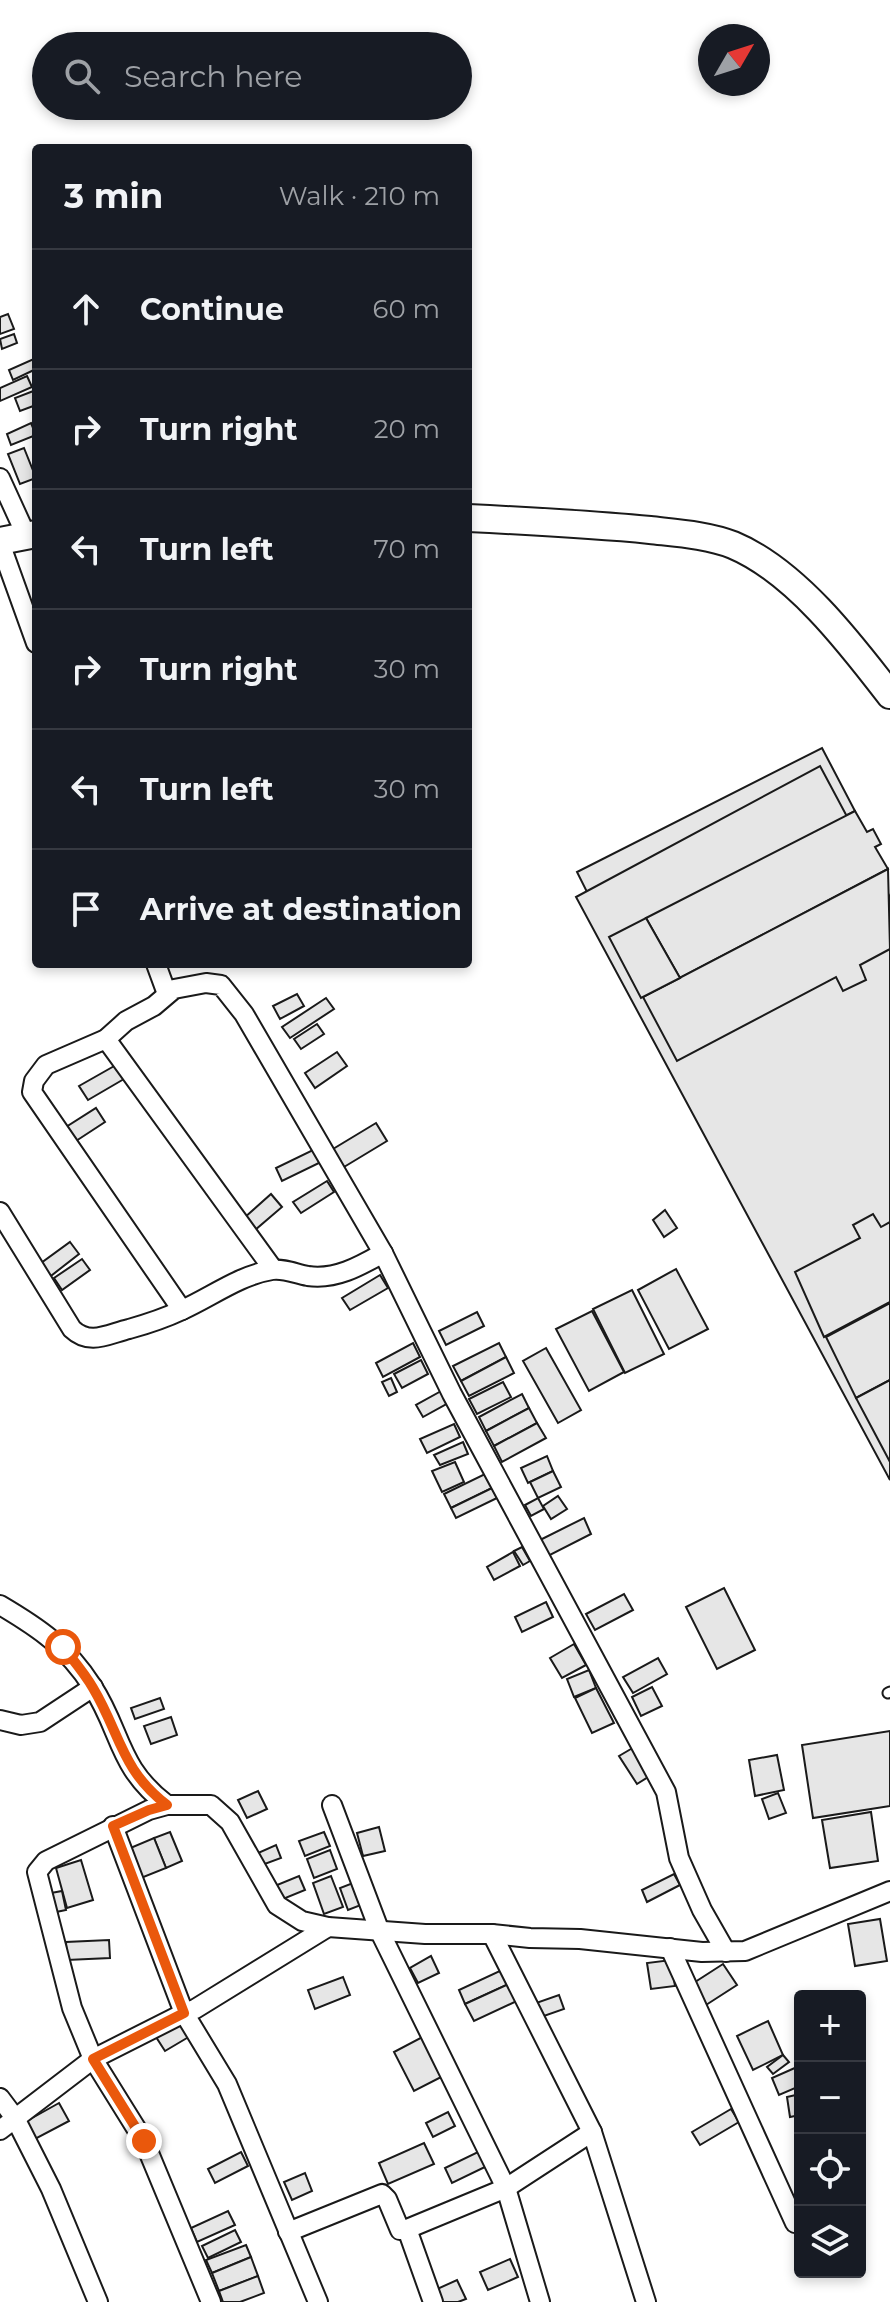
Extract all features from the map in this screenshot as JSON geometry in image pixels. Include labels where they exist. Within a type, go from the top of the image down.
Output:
[{"type":"main road","points":[[472,518],[614,527],[682,534],[733,545],[777,572],[804,595],[855,649],[890,695]]},
{"type":"main road","points":[[0,542],[31,535]]},
{"type":"street","points":[[0,478],[31,535]]},
{"type":"street","points":[[0,542],[32,632]]},
{"type":"street","points":[[157,968],[167,994]]},
{"type":"street","points":[[182,1310],[32,1092],[34,1081],[46,1065],[106,1039],[126,1021],[154,1006],[174,989],[213,983],[221,985],[244,1014],[383,1253],[452,1394],[666,1792],[679,1858],[702,1910],[726,1952]]},
{"type":"street","points":[[106,1039],[273,1269]]},
{"type":"street","points":[[0,1212],[72,1329],[81,1337],[91,1339],[148,1324],[239,1281],[273,1269],[328,1276],[343,1273],[383,1253]]},
{"type":"street","points":[[0,1605],[39,1628],[63,1647],[93,1687],[131,1769],[167,1805]]},
{"type":"street","points":[[0,1720],[21,1725],[40,1722],[93,1687]]},
{"type":"street","points":[[211,2302],[144,2141],[93,2059],[72,2008],[37,1872],[46,1861],[149,1810],[167,1805],[205,1803],[219,1810],[230,1822],[277,1905],[302,1921],[380,1932],[492,1934],[726,1952],[745,1951],[774,1941],[890,1891]]},
{"type":"street","points":[[332,1805],[380,1932],[506,2188],[540,2302]]},
{"type":"street","points":[[113,1826],[184,2013],[227,2084],[318,2302]]},
{"type":"street","points":[[0,2130],[93,2059],[195,2009],[328,1927]]},
{"type":"street","points":[[492,1934],[592,2132],[646,2302]]},
{"type":"street","points":[[670,1948],[794,2221]]},
{"type":"street","points":[[0,2098],[15,2118],[51,2189],[98,2302]]},
{"type":"street","points":[[288,2232],[382,2194],[400,2230],[407,2229],[506,2188],[592,2132]]},
{"type":"street","points":[[407,2229],[433,2302]]},
{"type":"building","points":[[8,314],[14,329],[0,334],[0,317]]},
{"type":"building","points":[[14,334],[17,343],[2,349],[0,339]]},
{"type":"building","points":[[32,360],[32,371],[13,380],[9,370]]},
{"type":"building","points":[[27,376],[32,387],[0,401],[0,388]]},
{"type":"building","points":[[32,392],[32,406],[20,411],[15,398]]},
{"type":"building","points":[[31,423],[32,425],[32,437],[11,445],[7,434]]},
{"type":"building","points":[[24,448],[32,468],[32,480],[20,484],[8,454]]},
{"type":"building","points":[[822,748],[855,811],[609,936],[577,872]]},
{"type":"building","points":[[820,766],[890,897],[890,1480],[576,897]]},
{"type":"building","points":[[855,811],[867,832],[873,829],[881,844],[875,847],[888,869],[680,978],[646,918]]},
{"type":"building","points":[[888,869],[890,949],[860,965],[866,980],[843,991],[836,977],[677,1061],[643,997]]},
{"type":"building","points":[[646,918],[680,978],[641,998],[609,937]]},
{"type":"building","points":[[297,994],[304,1006],[280,1019],[273,1006]]},
{"type":"building","points":[[326,998],[334,1009],[290,1038],[282,1027]]},
{"type":"building","points":[[317,1024],[324,1034],[301,1049],[294,1039]]},
{"type":"building","points":[[337,1052],[347,1066],[315,1088],[305,1073]]},
{"type":"building","points":[[116,1065],[124,1079],[88,1100],[79,1086]]},
{"type":"building","points":[[96,1108],[105,1122],[76,1141],[66,1127]]},
{"type":"building","points":[[376,1123],[387,1141],[344,1167],[333,1149]]},
{"type":"building","points":[[315,1149],[321,1162],[282,1181],[276,1168]]},
{"type":"building","points":[[327,1181],[334,1192],[301,1213],[293,1202]]},
{"type":"building","points":[[271,1194],[282,1207],[255,1230],[244,1218]]},
{"type":"building","points":[[665,1210],[677,1228],[664,1237],[653,1220]]},
{"type":"building","points":[[873,1214],[881,1227],[890,1222],[890,1302],[824,1337],[795,1272],[860,1238],[853,1225]]},
{"type":"building","points":[[70,1242],[79,1254],[47,1279],[37,1266]]},
{"type":"building","points":[[82,1259],[90,1270],[62,1290],[54,1278]]},
{"type":"building","points":[[676,1269],[708,1329],[669,1349],[638,1290]]},
{"type":"building","points":[[380,1275],[388,1288],[350,1310],[342,1298]]},
{"type":"building","points":[[632,1290],[664,1354],[625,1373],[593,1309]]},
{"type":"building","points":[[890,1303],[890,1380],[856,1398],[826,1337]]},
{"type":"building","points":[[592,1311],[624,1372],[589,1391],[556,1329]]},
{"type":"building","points":[[477,1312],[484,1326],[446,1345],[439,1331]]},
{"type":"building","points":[[413,1343],[420,1357],[383,1377],[376,1363]]},
{"type":"building","points":[[499,1343],[506,1357],[461,1381],[453,1366]]},
{"type":"building","points":[[546,1348],[581,1410],[558,1423],[523,1361]]},
{"type":"building","points":[[506,1357],[514,1373],[469,1396],[461,1381]]},
{"type":"building","points":[[421,1360],[428,1374],[402,1388],[394,1374]]},
{"type":"building","points":[[391,1378],[397,1392],[389,1396],[382,1382]]},
{"type":"building","points":[[890,1380],[890,1462],[856,1398]]},
{"type":"building","points":[[503,1382],[511,1397],[477,1414],[469,1399]]},
{"type":"building","points":[[443,1390],[450,1402],[423,1417],[416,1405]]},
{"type":"building","points":[[522,1394],[529,1408],[486,1431],[479,1417]]},
{"type":"building","points":[[529,1408],[537,1423],[494,1446],[486,1431]]},
{"type":"building","points":[[537,1423],[546,1438],[502,1462],[494,1446]]},
{"type":"building","points":[[454,1424],[460,1437],[427,1453],[420,1439]]},
{"type":"building","points":[[463,1442],[468,1454],[440,1465],[434,1455]]},
{"type":"building","points":[[547,1456],[553,1471],[528,1483],[521,1468]]},
{"type":"building","points":[[455,1462],[464,1482],[442,1492],[432,1471]]},
{"type":"building","points":[[553,1471],[561,1487],[538,1498],[530,1482]]},
{"type":"building","points":[[485,1474],[492,1488],[451,1508],[444,1494]]},
{"type":"building","points":[[492,1488],[497,1498],[456,1518],[451,1508]]},
{"type":"building","points":[[558,1496],[567,1509],[551,1519],[543,1506]]},
{"type":"building","points":[[538,1498],[544,1509],[531,1516],[525,1505]]},
{"type":"building","points":[[584,1518],[591,1534],[546,1557],[538,1541]]},
{"type":"building","points":[[522,1547],[530,1561],[523,1565],[514,1551]]},
{"type":"building","points":[[513,1552],[520,1566],[494,1580],[487,1567]]},
{"type":"building","points":[[724,1588],[755,1650],[717,1669],[686,1607]]},
{"type":"building","points":[[624,1594],[633,1610],[595,1630],[586,1614]]},
{"type":"building","points":[[546,1602],[553,1617],[522,1632],[515,1617]]},
{"type":"building","points":[[574,1644],[586,1665],[562,1678],[550,1658]]},
{"type":"building","points":[[658,1658],[667,1674],[633,1693],[623,1677]]},
{"type":"building","points":[[589,1670],[596,1688],[574,1697],[567,1679]]},
{"type":"building","points":[[652,1687],[662,1706],[641,1716],[632,1697]]},
{"type":"building","points":[[596,1688],[614,1723],[592,1733],[575,1698]]},
{"type":"building","points":[[160,1698],[164,1709],[135,1719],[131,1708]]},
{"type":"building","points":[[171,1717],[177,1735],[151,1744],[144,1726]]},
{"type":"building","points":[[890,1731],[890,1806],[813,1818],[802,1745]]},
{"type":"building","points":[[636,1746],[653,1774],[637,1784],[619,1756]]},
{"type":"building","points":[[777,1755],[784,1790],[755,1796],[749,1760]]},
{"type":"building","points":[[258,1791],[267,1809],[247,1818],[238,1800]]},
{"type":"building","points":[[778,1793],[786,1813],[769,1819],[762,1799]]},
{"type":"building","points":[[871,1812],[878,1861],[830,1868],[822,1820]]},
{"type":"building","points":[[379,1827],[385,1851],[363,1856],[357,1833]]},
{"type":"building","points":[[170,1832],[182,1861],[166,1868],[154,1838]]},
{"type":"building","points":[[324,1832],[330,1846],[305,1856],[299,1841]]},
{"type":"building","points":[[154,1838],[166,1868],[141,1878],[128,1849]]},
{"type":"building","points":[[276,1845],[281,1858],[262,1865],[258,1853]]},
{"type":"building","points":[[330,1850],[337,1869],[314,1878],[307,1859]]},
{"type":"building","points":[[81,1860],[93,1900],[67,1908],[56,1868]]},
{"type":"building","points":[[674,1874],[680,1885],[647,1902],[642,1890]]},
{"type":"building","points":[[299,1876],[305,1890],[283,1899],[277,1885]]},
{"type":"building","points":[[331,1876],[343,1907],[324,1914],[313,1883]]},
{"type":"building","points":[[353,1883],[361,1905],[348,1910],[340,1888]]},
{"type":"building","points":[[62,1891],[66,1910],[56,1912],[51,1893]]},
{"type":"building","points":[[880,1919],[887,1961],[855,1966],[848,1924]]},
{"type":"building","points":[[109,1940],[110,1958],[67,1960],[66,1942]]},
{"type":"building","points":[[431,1956],[439,1973],[418,1983],[410,1968]]},
{"type":"building","points":[[671,1960],[675,1986],[651,1989],[647,1963]]},
{"type":"building","points":[[723,1964],[737,1985],[706,2005],[692,1984]]},
{"type":"building","points":[[504,1969],[511,1983],[465,2004],[459,1990]]},
{"type":"building","points":[[343,1977],[350,1995],[315,2009],[308,1990]]},
{"type":"building","points":[[511,1983],[519,2000],[474,2021],[465,2004]]},
{"type":"building","points":[[559,1995],[564,2009],[541,2017],[536,2003]]},
{"type":"building","points":[[183,2020],[192,2035],[165,2051],[156,2037]]},
{"type":"building","points":[[768,2021],[783,2055],[753,2070],[737,2036]]},
{"type":"building","points":[[428,2034],[449,2073],[414,2091],[394,2052]]},
{"type":"building","points":[[783,2055],[789,2062],[773,2074],[767,2067]]},
{"type":"building","points":[[794,2068],[794,2089],[779,2095],[772,2078]]},
{"type":"building","points":[[794,2095],[794,2116],[790,2117],[787,2097]]},
{"type":"building","points":[[59,2103],[69,2121],[35,2139],[25,2122]]},
{"type":"building","points":[[731,2109],[739,2122],[700,2145],[692,2132]]},
{"type":"building","points":[[448,2112],[455,2126],[433,2137],[426,2123]]},
{"type":"building","points":[[424,2143],[434,2164],[388,2184],[379,2163]]},
{"type":"building","points":[[480,2151],[487,2166],[452,2183],[445,2168]]},
{"type":"building","points":[[241,2152],[248,2166],[215,2183],[208,2169]]},
{"type":"building","points":[[305,2173],[312,2191],[292,2200],[284,2182]]},
{"type":"building","points":[[228,2211],[235,2225],[197,2242],[191,2228]]},
{"type":"building","points":[[235,2230],[241,2242],[208,2258],[202,2246]]},
{"type":"building","points":[[246,2245],[251,2257],[212,2273],[206,2260]]},
{"type":"building","points":[[251,2257],[258,2276],[219,2291],[212,2273]]},
{"type":"building","points":[[510,2259],[518,2277],[488,2290],[480,2272]]},
{"type":"building","points":[[258,2276],[264,2293],[240,2302],[223,2302],[219,2291]]},
{"type":"building","points":[[457,2280],[466,2299],[440,2302],[435,2290]]},
{"type":"route","points":[[63,1647],[93,1687],[131,1769],[167,1805],[113,1826],[184,2013],[93,2059],[144,2141]]}]
